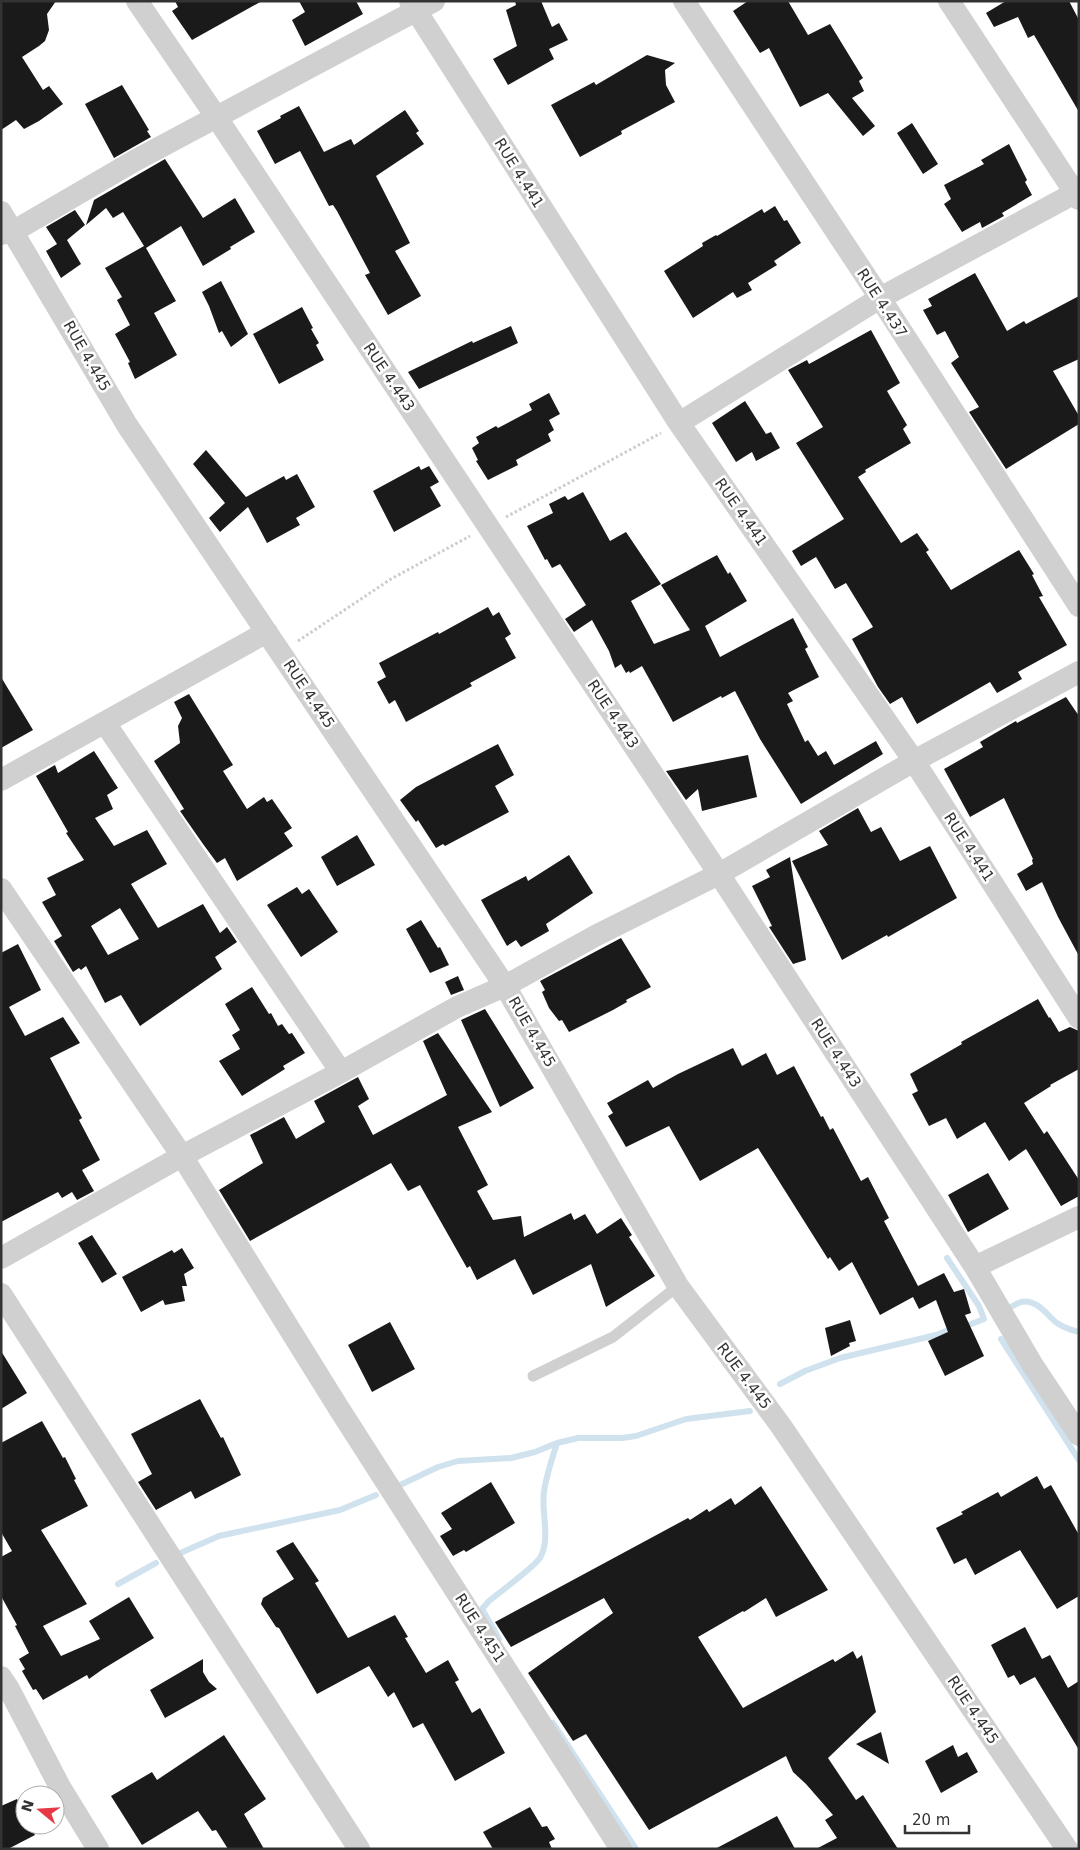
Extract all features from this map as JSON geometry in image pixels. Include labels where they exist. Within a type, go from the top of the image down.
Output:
[{"type":"street","name":"RUE 4.443","points":[[137,1],[217,118],[719,874],[975,1267],[1032,1364],[1079,1435]]},
{"type":"street","name":"RUE 4.437","points":[[684,1],[880,298],[1079,606]]},
{"type":"street","points":[[679,423],[880,298],[1077,196],[949,1]]},
{"type":"street","points":[[7,232],[136,160],[217,118],[420,4]]},
{"type":"street","name":"RUE 4.441","points":[[420,4],[679,423],[914,761],[1079,1018]]},
{"type":"street","name":"RUE 4.445","points":[[1,212],[7,232],[127,425],[505,986],[678,1286],[781,1426],[1067,1849]]},
{"type":"street","points":[[1,780],[267,632]]},
{"type":"street","points":[[1,1258],[182,1156],[341,1072],[457,1007],[505,986],[597,935],[719,874],[914,761],[1079,672]]},
{"type":"street","points":[[105,722],[341,1072]]},
{"type":"street","name":"RUE 4.451","points":[[1,889],[182,1156],[338,1407],[621,1849]]},
{"type":"street","points":[[975,1267],[1079,1217]]},
{"type":"street","points":[[1,1294],[359,1849]]},
{"type":"street","points":[[1,1677],[60,1787],[98,1849]]},
{"type":"street","points":[[1067,1849],[1079,1841]]},
{"type":"lane","points":[[532,1376],[614,1337],[678,1286]]},
{"type":"building","points":[[1,1],[56,1],[47,14],[49,30],[45,41],[22,57],[43,90],[49,86],[63,104],[24,129],[16,120],[1,130]]},
{"type":"building","points":[[175,1],[262,1],[192,40],[172,11],[178,7]]},
{"type":"building","points":[[299,1],[356,1],[363,14],[305,46],[292,20],[305,12]]},
{"type":"building","points":[[515,1],[541,1],[552,27],[559,23],[568,40],[549,49],[554,59],[508,85],[493,59],[517,46],[506,10],[516,5]]},
{"type":"building","points":[[748,1],[788,1],[808,35],[830,24],[863,78],[859,81],[864,91],[852,98],[875,126],[863,136],[828,93],[800,107],[769,48],[760,53],[733,11]]},
{"type":"building","points":[[1006,1],[1069,1],[1079,20],[1079,112],[1034,35],[1028,38],[1018,17],[994,27],[986,13]]},
{"type":"building","points":[[647,55],[675,63],[665,70],[666,85],[675,102],[621,131],[622,134],[580,157],[551,105],[594,82],[596,85]]},
{"type":"building","points":[[122,85],[149,130],[147,131],[151,137],[114,158],[85,104]]},
{"type":"building","points":[[299,106],[324,152],[351,139],[354,145],[405,110],[419,131],[416,133],[424,144],[376,176],[410,243],[395,251],[421,296],[388,315],[365,275],[370,273],[337,211],[333,205],[329,206],[300,151],[275,164],[257,131]]},
{"type":"building","points":[[912,123],[938,164],[923,174],[897,133]]},
{"type":"building","points":[[1009,144],[1027,180],[1025,182],[1032,195],[1002,213],[1004,216],[982,228],[980,222],[962,232],[944,204],[951,199],[944,185],[984,164],[981,160]]},
{"type":"building","points":[[165,159],[203,218],[235,198],[255,232],[203,266],[181,226],[146,248],[176,301],[154,313],[177,355],[135,379],[128,363],[130,362],[115,334],[130,325],[117,300],[122,297],[105,268],[144,246],[123,212],[113,218],[106,208],[86,225],[94,200]]},
{"type":"building","points":[[775,206],[784,221],[787,220],[801,243],[774,261],[777,265],[748,283],[752,290],[737,298],[733,292],[693,318],[664,271],[703,246],[702,243],[762,209],[764,213]]},
{"type":"building","points":[[75,210],[85,225],[67,240],[81,264],[61,278],[46,251],[57,244],[46,227]]},
{"type":"building","points":[[975,273],[1007,331],[1024,321],[1026,324],[1079,296],[1079,359],[1053,371],[1079,416],[1079,424],[1006,469],[969,412],[979,407],[951,363],[959,357],[945,331],[937,335],[923,310],[932,306],[928,299]]},
{"type":"building","points":[[221,281],[248,334],[231,347],[222,331],[219,333],[202,292]]},
{"type":"building","points":[[302,307],[313,328],[311,329],[319,343],[316,345],[324,360],[279,384],[253,334]]},
{"type":"building","points":[[511,326],[518,343],[419,389],[408,372],[472,341],[473,343]]},
{"type":"building","points":[[871,330],[900,383],[887,391],[907,425],[903,429],[911,443],[865,470],[866,472],[858,477],[901,543],[917,533],[929,550],[926,552],[951,590],[1019,550],[1034,574],[1032,575],[1043,596],[1039,597],[1067,645],[1018,672],[1022,679],[997,693],[990,682],[917,724],[902,697],[890,704],[878,687],[852,639],[873,627],[846,583],[835,589],[816,557],[801,566],[792,551],[844,519],[796,443],[823,427],[788,370],[807,360],[809,364]]},
{"type":"building","points":[[549,393],[560,414],[549,420],[554,430],[548,434],[551,441],[516,460],[518,465],[488,480],[476,461],[478,460],[472,448],[479,443],[476,437],[532,410],[529,404]]},
{"type":"building","points":[[745,401],[766,434],[771,432],[780,448],[756,461],[752,452],[736,462],[712,423]]},
{"type":"building","points":[[206,450],[246,497],[284,476],[286,480],[297,474],[315,507],[296,518],[300,525],[267,543],[248,507],[220,532],[209,518],[225,503],[193,464]]},
{"type":"building","points":[[419,466],[421,470],[429,466],[439,482],[430,487],[441,506],[394,532],[373,491]]},
{"type":"building","points":[[583,492],[610,541],[626,532],[661,584],[631,601],[654,644],[690,630],[661,585],[717,555],[728,574],[730,572],[747,601],[705,626],[720,657],[793,618],[808,647],[805,649],[819,677],[788,693],[793,701],[787,704],[805,742],[808,740],[818,756],[826,751],[834,765],[876,741],[883,754],[801,804],[760,739],[735,691],[722,698],[721,696],[673,722],[642,666],[630,673],[629,671],[626,673],[621,664],[615,668],[609,651],[592,620],[574,632],[565,619],[586,605],[560,564],[552,568],[547,559],[545,560],[527,526],[553,513],[549,504],[565,496],[568,500]]},
{"type":"building","points":[[488,607],[493,616],[499,612],[511,634],[505,638],[516,658],[470,683],[472,686],[406,722],[395,700],[389,704],[377,682],[386,677],[379,663],[438,632],[439,634]]},
{"type":"building","points":[[1,677],[33,730],[1,748]]},
{"type":"building","points":[[189,694],[233,765],[223,771],[247,809],[264,797],[267,802],[272,799],[292,828],[284,833],[293,846],[237,881],[225,858],[217,863],[180,811],[184,809],[154,761],[180,743],[178,726],[182,718],[174,702]]},
{"type":"building","points":[[1066,697],[1079,716],[1079,956],[1042,882],[1026,891],[1017,874],[1033,864],[1033,859],[1004,798],[970,817],[944,769],[983,747],[980,742],[1016,721],[1017,723]]},
{"type":"building","points":[[498,744],[514,775],[495,786],[509,812],[445,846],[443,844],[436,848],[418,820],[416,822],[400,800],[416,787]]},
{"type":"building","points":[[94,751],[118,788],[107,795],[113,809],[95,818],[114,846],[147,830],[167,864],[131,884],[158,928],[203,904],[220,933],[227,927],[237,942],[215,957],[222,969],[140,1026],[121,995],[105,1003],[86,966],[81,970],[79,968],[73,972],[54,941],[62,936],[42,902],[56,895],[47,878],[84,860],[66,833],[68,832],[36,776],[55,765],[58,773]],"holes":[[[120,908],[139,939],[108,955],[91,926]]]},
{"type":"building","points":[[748,755],[757,797],[702,811],[698,789],[686,800],[666,771]]},
{"type":"building","points":[[858,808],[871,832],[881,827],[900,861],[930,846],[957,898],[888,937],[887,935],[842,960],[792,861],[828,845],[819,831]]},
{"type":"building","points":[[357,835],[375,865],[337,886],[321,857]]},
{"type":"building","points":[[569,855],[593,893],[546,924],[549,931],[521,947],[516,940],[507,946],[481,900],[526,876],[528,881]]},
{"type":"building","points":[[790,857],[806,960],[793,964],[769,927],[772,926],[752,886],[770,877],[766,870]]},
{"type":"building","points":[[297,887],[302,894],[309,889],[338,932],[301,957],[267,905]]},
{"type":"building","points":[[421,920],[438,948],[440,947],[449,965],[430,973],[406,929]]},
{"type":"building","points":[[621,938],[651,987],[626,1000],[627,1002],[613,1010],[569,1032],[562,1020],[559,1021],[549,1008],[542,992],[545,990],[540,981]]},
{"type":"building","points":[[18,944],[41,990],[9,1007],[25,1036],[63,1017],[80,1043],[50,1058],[82,1118],[79,1120],[100,1160],[82,1170],[94,1191],[77,1200],[72,1192],[62,1198],[58,1192],[1,1222],[1,953]]},
{"type":"building","points":[[458,976],[464,990],[451,995],[445,982]]},
{"type":"building","points":[[252,987],[278,1026],[282,1024],[289,1034],[292,1033],[305,1053],[283,1066],[285,1069],[242,1096],[219,1061],[240,1049],[232,1035],[240,1030],[225,1004]]},
{"type":"building","points":[[1038,999],[1059,1032],[1070,1027],[1079,1031],[1079,1069],[1050,1085],[1024,1103],[1044,1134],[1047,1131],[1079,1180],[1079,1196],[1061,1206],[1026,1149],[1009,1161],[985,1122],[957,1139],[946,1118],[929,1126],[912,1094],[918,1091],[910,1074],[962,1044],[961,1042]]},
{"type":"building","points":[[485,1009],[534,1088],[500,1107],[461,1020]]},
{"type":"building","points":[[438,1033],[492,1112],[458,1127],[488,1185],[477,1191],[493,1220],[521,1216],[524,1237],[571,1213],[574,1220],[585,1214],[597,1234],[621,1218],[632,1235],[629,1237],[655,1276],[606,1307],[591,1264],[533,1295],[515,1259],[477,1280],[470,1266],[467,1268],[420,1185],[408,1191],[391,1163],[250,1241],[219,1190],[263,1163],[250,1135],[284,1117],[296,1139],[325,1122],[314,1101],[358,1077],[369,1099],[358,1106],[373,1135],[447,1095],[423,1041]]},
{"type":"building","points":[[733,1048],[742,1066],[766,1053],[777,1075],[794,1066],[821,1117],[823,1116],[830,1130],[833,1128],[861,1181],[868,1177],[889,1218],[884,1221],[918,1286],[944,1273],[954,1292],[964,1289],[971,1313],[965,1315],[984,1356],[945,1376],[928,1341],[948,1332],[936,1300],[919,1309],[913,1297],[880,1315],[852,1262],[839,1271],[830,1257],[828,1259],[758,1148],[700,1181],[669,1126],[626,1147],[608,1116],[613,1113],[607,1103],[648,1080],[653,1088]]},
{"type":"building","points":[[988,1173],[1009,1209],[968,1232],[948,1195]]},
{"type":"building","points":[[92,1235],[117,1274],[102,1283],[78,1243]]},
{"type":"building","points":[[182,1248],[194,1268],[184,1274],[187,1286],[182,1286],[185,1301],[165,1305],[163,1300],[141,1312],[122,1277],[172,1250],[174,1253]]},
{"type":"building","points":[[850,1320],[856,1341],[849,1343],[850,1346],[831,1356],[825,1328]]},
{"type":"building","points":[[390,1322],[415,1369],[372,1392],[348,1345]]},
{"type":"building","points":[[1,1351],[27,1393],[1,1409]]},
{"type":"building","points":[[200,1399],[221,1438],[223,1437],[241,1475],[195,1499],[191,1491],[156,1510],[138,1482],[152,1474],[131,1434]]},
{"type":"building","points":[[42,1421],[63,1458],[65,1457],[76,1479],[74,1480],[88,1506],[41,1530],[87,1604],[43,1626],[61,1656],[100,1639],[89,1621],[129,1597],[154,1638],[89,1679],[87,1675],[43,1700],[36,1689],[33,1690],[22,1671],[25,1669],[19,1659],[29,1653],[15,1626],[17,1625],[1,1596],[1,1557],[12,1551],[1,1532],[1,1443]]},
{"type":"building","points":[[1037,1476],[1044,1489],[1051,1485],[1079,1535],[1079,1596],[1057,1609],[1020,1550],[975,1575],[966,1558],[954,1564],[936,1528],[998,1492],[1001,1497]]},
{"type":"building","points":[[491,1482],[515,1523],[466,1552],[464,1550],[453,1556],[440,1536],[452,1529],[441,1513]]},
{"type":"building","points":[[761,1486],[828,1590],[776,1617],[766,1598],[698,1637],[743,1708],[833,1659],[835,1662],[853,1651],[857,1659],[862,1655],[876,1712],[828,1758],[856,1800],[863,1795],[898,1849],[816,1849],[837,1838],[825,1820],[833,1815],[793,1772],[786,1756],[649,1830],[586,1734],[573,1741],[528,1673],[613,1613],[604,1598],[511,1647],[495,1622],[688,1518],[690,1520],[707,1509],[709,1512],[731,1498],[735,1505]]},
{"type":"building","points":[[293,1542],[319,1581],[315,1583],[348,1638],[395,1615],[408,1637],[405,1638],[426,1673],[448,1660],[459,1680],[455,1682],[472,1713],[480,1708],[505,1753],[455,1781],[423,1723],[413,1728],[394,1692],[388,1697],[369,1666],[317,1694],[279,1628],[276,1627],[261,1604],[263,1598],[294,1579],[276,1551]]},
{"type":"building","points":[[1025,1627],[1042,1659],[1050,1655],[1068,1688],[1079,1681],[1079,1750],[1035,1677],[1020,1685],[1014,1675],[1008,1678],[991,1645]]},
{"type":"building","points":[[203,1659],[203,1672],[209,1682],[217,1689],[165,1718],[150,1690]]},
{"type":"building","points":[[881,1732],[889,1764],[856,1744]]},
{"type":"building","points":[[224,1735],[266,1799],[244,1814],[264,1849],[228,1849],[216,1830],[212,1831],[198,1811],[142,1845],[111,1796],[152,1772],[157,1780]]},
{"type":"building","points":[[953,1745],[958,1757],[967,1752],[978,1772],[941,1793],[925,1761]]},
{"type":"building","points":[[15,1800],[15,1835],[35,1835],[8,1849],[1,1849],[1,1806]]},
{"type":"building","points":[[530,1807],[542,1827],[547,1826],[555,1839],[549,1842],[552,1849],[493,1849],[483,1832]]},
{"type":"building","points":[[777,1816],[795,1849],[715,1849]]},
{"type":"waterway","points":[[780,1384],[805,1371],[840,1358],[936,1335],[984,1319],[979,1306],[947,1258]]},
{"type":"waterway","points":[[1011,1307],[1021,1302],[1032,1302],[1060,1325],[1079,1332]]},
{"type":"waterway","points":[[1001,1339],[1079,1460]]},
{"type":"waterway","points":[[398,1486],[438,1467],[458,1461],[511,1458],[578,1438],[622,1438],[636,1436],[686,1419],[750,1411]]},
{"type":"waterway","points":[[499,1639],[482,1609],[540,1558],[545,1543],[544,1492],[557,1443]]},
{"type":"waterway","points":[[178,1554],[219,1536],[340,1510],[376,1495]]},
{"type":"waterway","points":[[118,1584],[156,1563]]},
{"type":"waterway","points":[[553,1723],[636,1849]]}]
